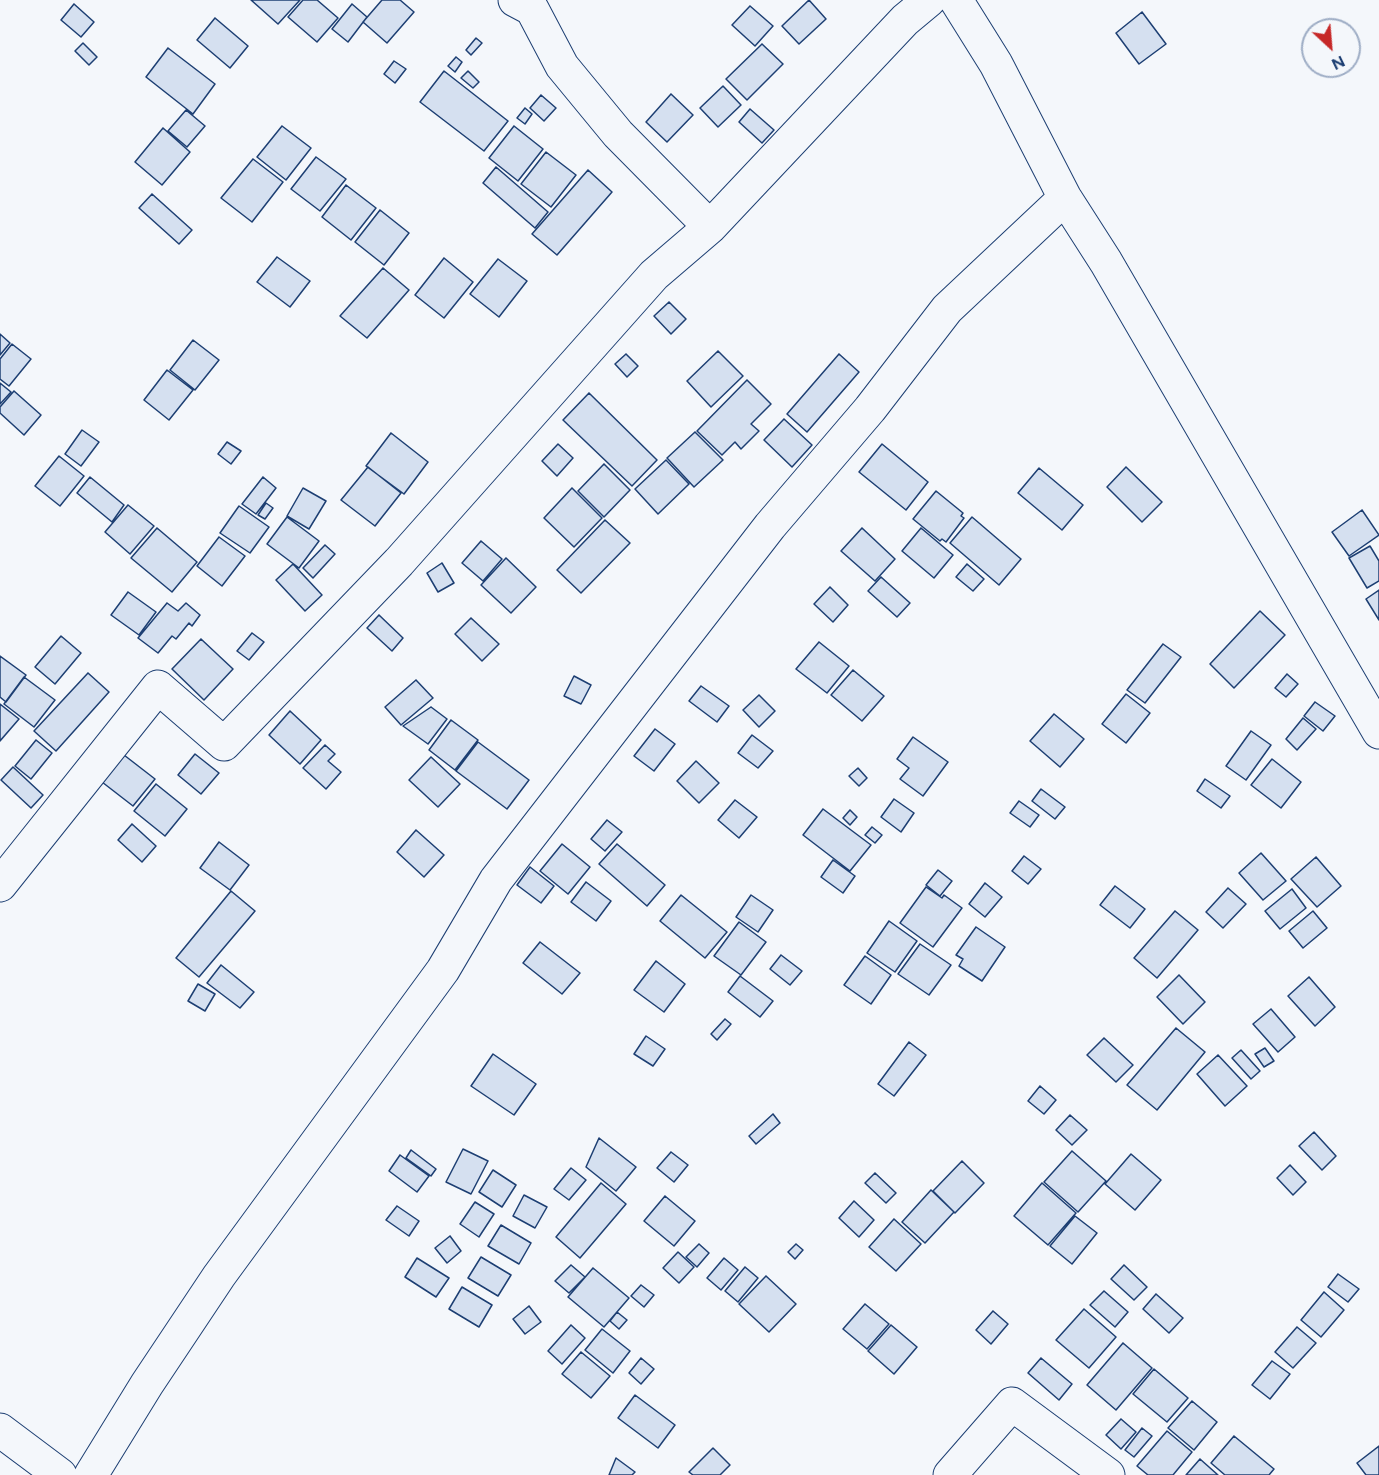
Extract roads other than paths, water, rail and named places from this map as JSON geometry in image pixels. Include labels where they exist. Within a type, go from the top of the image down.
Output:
[{"type":"street","points":[[515,0],[532,9],[562,66],[618,134],[710,227]]},
{"type":"street","points":[[0,885],[158,687],[224,744],[399,562],[654,275],[710,227],[905,20],[929,0]]},
{"type":"street","points":[[956,0],[996,64],[1065,198],[1106,262],[1379,732]]},
{"type":"street","points":[[91,1475],[147,1384],[219,1276],[443,970],[496,880],[770,526],[870,409],[947,309],[1065,198]]},
{"type":"street","points":[[950,1475],[1012,1404],[1108,1475]]},
{"type":"street","points":[[0,1430],[60,1475]]}]
